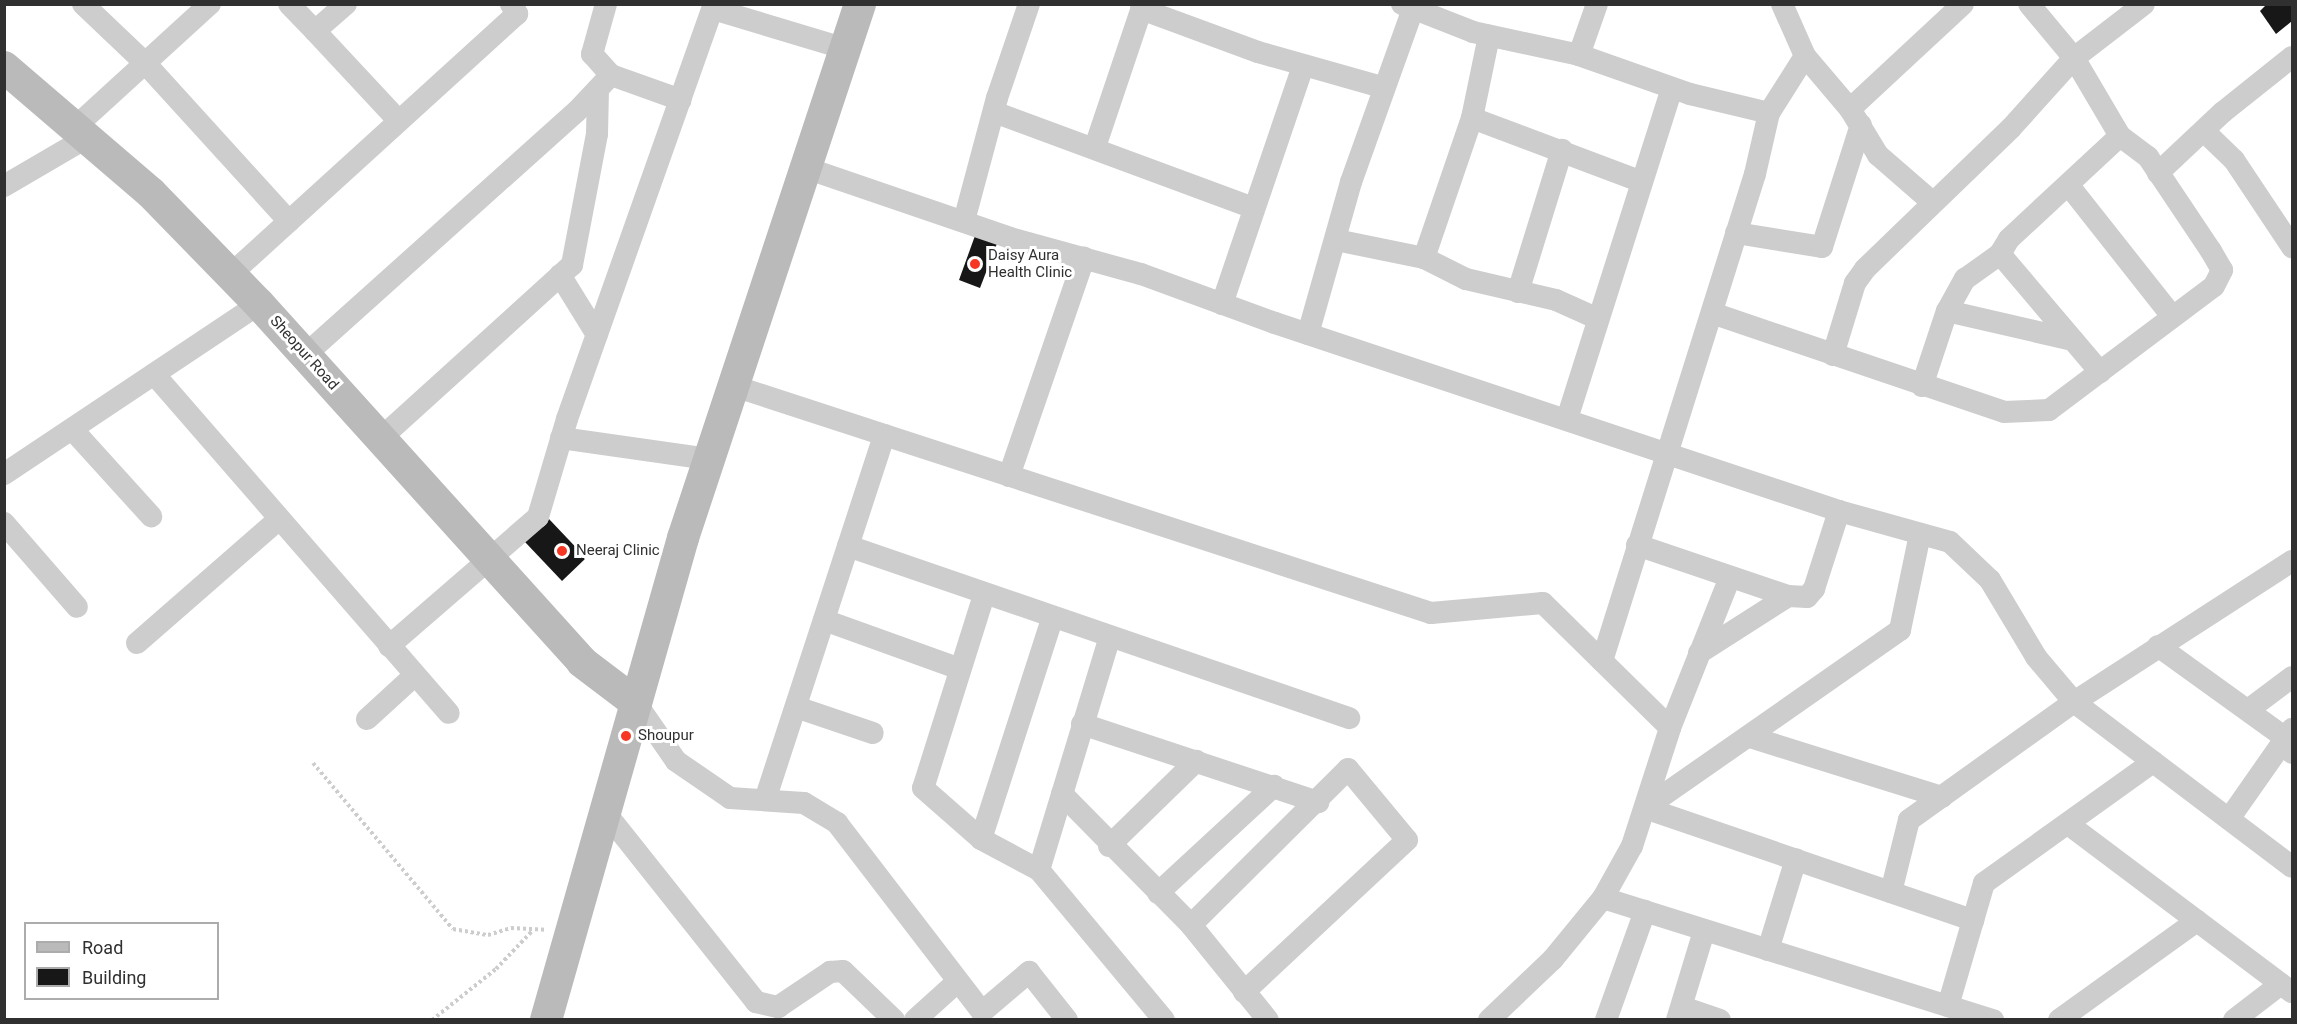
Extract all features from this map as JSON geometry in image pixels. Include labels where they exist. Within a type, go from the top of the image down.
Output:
[{"type":"street","points":[[83,4],[146,63],[289,221]]},
{"type":"street","points":[[5,186],[80,133],[146,63],[210,4]]},
{"type":"street","points":[[289,4],[399,121]]},
{"type":"street","points":[[315,31],[346,4]]},
{"type":"street","points":[[231,274],[517,14],[511,4]]},
{"type":"street","points":[[381,438],[572,265],[597,134],[604,83],[592,54],[606,4]]},
{"type":"street","points":[[546,1020],[636,703],[710,459],[861,4]]},
{"type":"street","points":[[964,222],[994,112],[1029,4]]},
{"type":"street","points":[[1579,55],[1597,4]]},
{"type":"street","points":[[1782,4],[1805,56],[1856,117],[1878,155],[1931,201]]},
{"type":"street","points":[[1736,233],[1822,248],[1856,117],[1963,4]]},
{"type":"street","points":[[1712,313],[2004,412],[2049,410],[2172,315],[2214,286],[2222,270],[2148,157],[2120,136],[2074,58],[2029,4]]},
{"type":"street","points":[[1833,355],[1855,283],[1931,201],[2011,128],[2074,58],[2144,4]]},
{"type":"street","points":[[389,646],[538,517],[561,438],[714,7],[846,49]]},
{"type":"street","points":[[1095,147],[1142,7],[1303,66],[1382,87]]},
{"type":"street","points":[[1308,334],[1408,7],[1439,11],[1489,36],[1579,55],[1672,88],[1769,113]]},
{"type":"street","points":[[1425,258],[1472,118],[1489,36]]},
{"type":"street","points":[[1602,661],[1665,450],[1712,313],[1769,113],[1805,56]]},
{"type":"street","points":[[2158,173],[2206,133],[2223,112],[2292,57]]},
{"type":"street","points":[[1222,304],[1303,66]]},
{"type":"street","name":"Sheopur Road","points":[[4,67],[150,193],[231,274],[582,662],[636,703]]},
{"type":"street","points":[[604,83],[681,100]]},
{"type":"street","points":[[305,355],[604,83]]},
{"type":"street","points":[[1567,419],[1596,318],[1672,88]]},
{"type":"street","points":[[994,112],[1095,147],[1253,208]]},
{"type":"street","points":[[1472,118],[1640,181]]},
{"type":"street","points":[[2206,133],[2234,160],[2292,248]]},
{"type":"street","points":[[1922,386],[1947,311],[1965,279],[2000,254],[2009,239],[2070,187],[2101,150],[2120,136]]},
{"type":"street","points":[[1518,292],[1562,150]]},
{"type":"street","points":[[806,168],[964,222],[1084,258],[1308,334],[1665,450],[1839,511],[1950,542],[1990,580],[2036,657],[2074,702],[2292,867]]},
{"type":"street","points":[[2070,187],[2172,315]]},
{"type":"street","points":[[1336,240],[1425,258],[1466,279],[1556,300],[1596,318]]},
{"type":"street","points":[[2000,254],[2100,372]]},
{"type":"street","points":[[1009,476],[1084,258]]},
{"type":"street","points":[[560,275],[597,334]]},
{"type":"street","points":[[4,474],[259,303]]},
{"type":"street","points":[[1947,311],[2073,340]]},
{"type":"street","points":[[154,374],[449,713]]},
{"type":"street","points":[[734,386],[1431,613],[1543,603],[1670,728]]},
{"type":"street","points":[[72,429],[152,516]]},
{"type":"street","points":[[765,800],[884,435]]},
{"type":"street","points":[[561,438],[710,459]]},
{"type":"street","points":[[1636,545],[1788,596],[1807,597],[1814,589],[1839,511]]},
{"type":"street","points":[[137,643],[279,519]]},
{"type":"street","points":[[4,523],[77,608]]},
{"type":"street","points":[[1645,808],[1750,737],[1900,630],[1920,534]]},
{"type":"street","points":[[848,546],[1109,640],[1349,718]]},
{"type":"street","points":[[1891,892],[1909,820],[2074,702],[2292,561]]},
{"type":"street","points":[[1494,1018],[1553,959],[1603,898],[1632,846],[1670,728],[1730,576]]},
{"type":"street","points":[[984,595],[923,788],[981,839],[1038,870],[1164,1020]]},
{"type":"street","points":[[1700,653],[1788,596]]},
{"type":"street","points":[[981,839],[1052,619]]},
{"type":"street","points":[[824,620],[960,669]]},
{"type":"street","points":[[1038,870],[1109,640]]},
{"type":"street","points":[[2158,646],[2289,739],[2229,819]]},
{"type":"street","points":[[367,719],[415,675]]},
{"type":"street","points":[[2248,710],[2292,677]]},
{"type":"street","points":[[636,703],[676,761],[730,798],[804,803],[837,823],[957,982],[977,1016],[1029,972],[1067,1020]]},
{"type":"street","points":[[795,706],[873,733]]},
{"type":"street","points":[[1082,724],[1318,802]]},
{"type":"street","points":[[1750,737],[1942,797]]},
{"type":"street","points":[[1110,846],[1196,761]]},
{"type":"street","points":[[1948,1006],[1984,883],[2153,762]]},
{"type":"street","points":[[1191,925],[1318,802],[1348,769],[1407,840],[1244,992]]},
{"type":"street","points":[[1158,893],[1274,786]]},
{"type":"street","points":[[1062,794],[1110,846],[1191,925],[1268,1020]]},
{"type":"street","points":[[1645,808],[1973,920]]},
{"type":"street","points":[[605,812],[756,1002],[778,1008],[830,972],[843,971],[894,1020]]},
{"type":"street","points":[[2068,824],[2287,988],[2234,1020]]},
{"type":"street","points":[[1768,950],[1796,859]]},
{"type":"street","points":[[1603,898],[1993,1020]]},
{"type":"street","points":[[1605,1020],[1645,911]]},
{"type":"street","points":[[2060,1020],[2197,921]]},
{"type":"street","points":[[1704,930],[1680,1013],[1720,1020]]},
{"type":"street","points":[[915,1020],[957,982]]},
{"type":"path","points":[[313,763],[453,929],[489,935],[511,928],[571,932]]},
{"type":"path","points":[[432,1020],[496,969],[533,930]]},
{"type":"building","points":[[2267,4],[2292,4],[2292,21],[2276,34],[2260,11]]},
{"type":"building","points":[[976,233],[998,241],[980,288],[959,280]]},
{"type":"building","points":[[549,519],[586,558],[562,581],[525,542]]},
{"type":"place","name":"Daisy Aura Health Clinic","points":[[975,264]]},
{"type":"place","name":"Neeraj Clinic","points":[[562,551]]},
{"type":"place","name":"Shoupur","points":[[626,736]]}]
